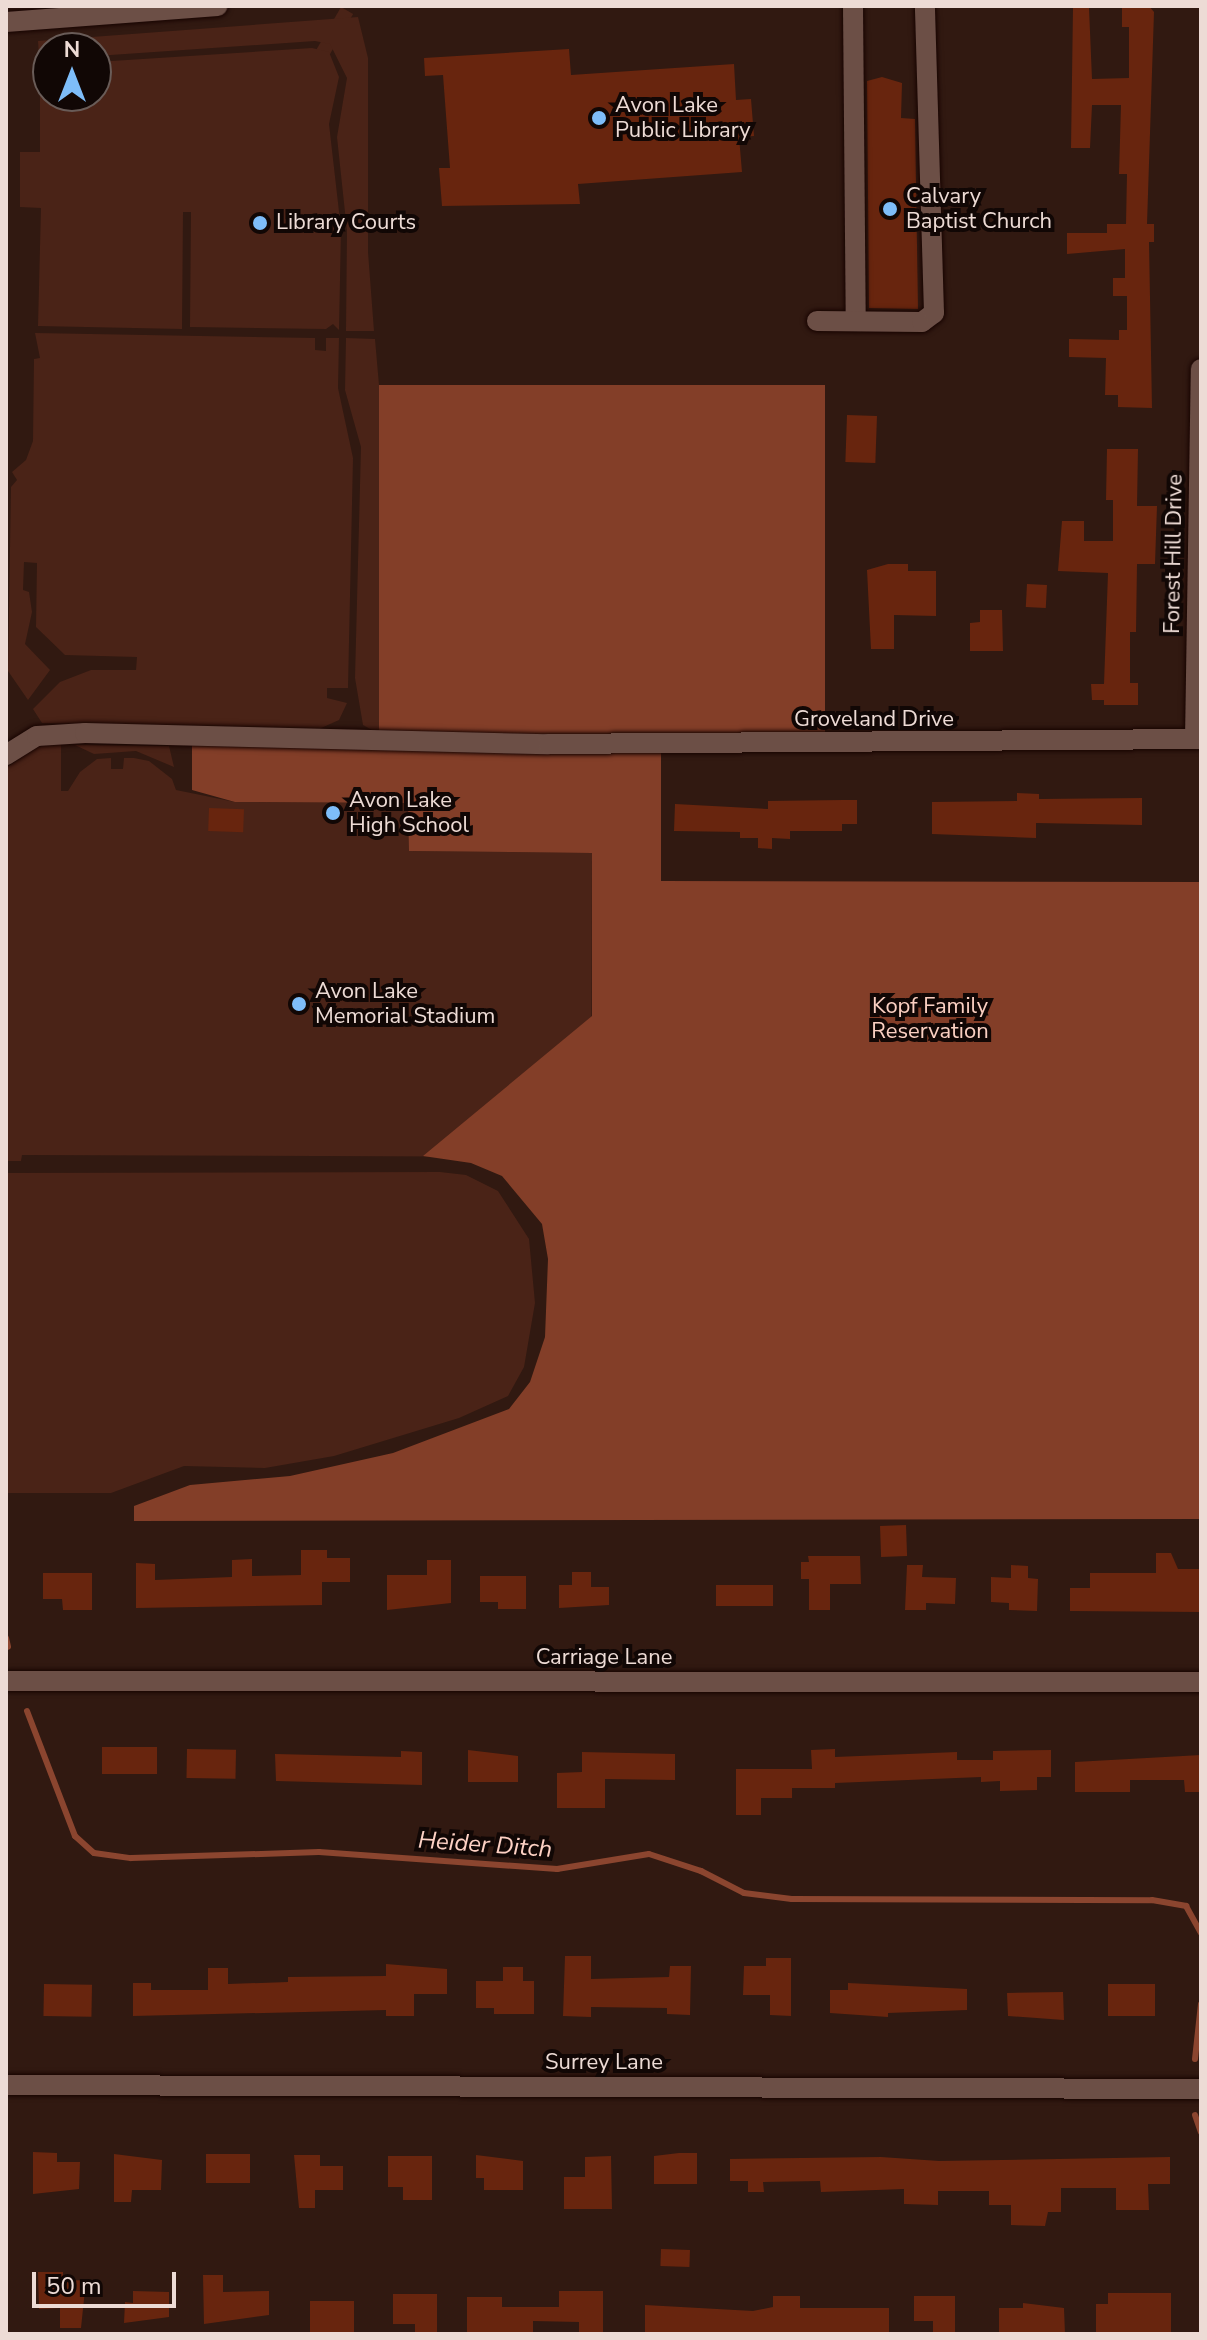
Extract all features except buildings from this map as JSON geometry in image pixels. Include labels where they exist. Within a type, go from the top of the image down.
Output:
[{"type":"street","points":[[6,22],[128,9],[217,6]]},
{"type":"street","points":[[853,6],[856,321]]},
{"type":"street","points":[[817,321],[922,322],[934,313],[925,6]]},
{"type":"street","name":"Forest Hill Drive","points":[[1198,739],[1201,369]]},
{"type":"street","name":"Groveland Drive","points":[[6,755],[37,736],[85,733],[548,744],[1198,739]]},
{"type":"street","name":"Carriage Lane","points":[[6,1681],[1201,1682]]},
{"type":"street","name":"Surrey Lane","points":[[6,2085],[1201,2089]]},
{"type":"shaded area","points":[[341,7],[353,14],[208,266],[196,259]]},
{"type":"shaded area","points":[[358,17],[368,58],[368,252],[374,331],[346,331],[347,231],[337,137],[347,78],[330,44],[315,41],[112,55],[112,35]]},
{"type":"shaded area","points":[[312,48],[329,52],[339,77],[329,124],[341,229],[339,330],[333,324],[326,329],[190,327],[191,212],[183,212],[182,329],[38,326],[41,208],[20,207],[20,152],[40,152],[40,112],[112,112],[112,61]]},
{"type":"shaded area","points":[[35,333],[315,338],[315,350],[326,351],[326,338],[339,338],[338,388],[353,458],[348,688],[327,688],[327,698],[347,703],[339,720],[319,729],[42,723],[33,709],[60,682],[91,670],[136,670],[137,657],[65,655],[36,627],[37,563],[24,562],[23,590],[29,592],[32,612],[25,644],[50,670],[28,700],[8,671],[11,487],[17,480],[12,472],[26,460],[33,441],[34,359],[40,358]]},
{"type":"shaded area","points":[[346,338],[375,339],[379,385],[379,734],[363,725],[355,678],[361,447],[345,390]]},
{"type":"shaded area","name":"Avon Lake Memorial Stadium","points":[[61,744],[61,791],[68,791],[80,772],[97,759],[111,758],[111,769],[123,769],[124,758],[134,758],[149,761],[172,779],[176,790],[235,802],[408,803],[410,851],[592,853],[591,1157],[22,1155],[21,1161],[6,1161],[6,768],[38,745]]},
{"type":"shaded area","points":[[75,745],[169,746],[174,767],[136,751],[94,754]]},
{"type":"shaded area","points":[[440,1172],[466,1175],[498,1191],[529,1239],[535,1303],[524,1367],[508,1396],[459,1418],[334,1456],[265,1468],[184,1466],[111,1493],[6,1493],[6,1173]]},
{"type":"green space","points":[[379,385],[825,385],[825,734],[379,734]]},
{"type":"green space","name":"Kopf Family Reservation","points":[[192,734],[661,744],[661,881],[1201,882],[1201,1519],[134,1521],[134,1506],[190,1485],[290,1476],[393,1453],[509,1409],[530,1382],[545,1337],[548,1259],[542,1224],[502,1176],[471,1163],[423,1156],[592,1016],[592,853],[409,851],[408,803],[235,802],[192,790]]},
{"type":"waterway","name":"Heider Ditch","points":[[6,1638],[8,1647]]},
{"type":"waterway","name":"Heider Ditch","points":[[27,1711],[75,1836],[94,1853],[131,1858],[319,1852],[557,1869],[649,1854],[701,1871],[744,1893],[792,1899],[1152,1900],[1186,1906],[1201,1933]]},
{"type":"waterway","name":"Heider Ditch","points":[[1195,2059],[1201,2004]]},
{"type":"waterway","name":"Heider Ditch","points":[[1195,2115],[1201,2132]]},
{"type":"place","name":"Avon Lake Public Library","points":[[599,118]]},
{"type":"place","name":"Calvary Baptist Church","points":[[890,209]]},
{"type":"place","name":"Library Courts","points":[[260,223]]},
{"type":"place","name":"Avon Lake High School","points":[[333,813]]},
{"type":"place","name":"Avon Lake Memorial Stadium","points":[[299,1004]]}]
